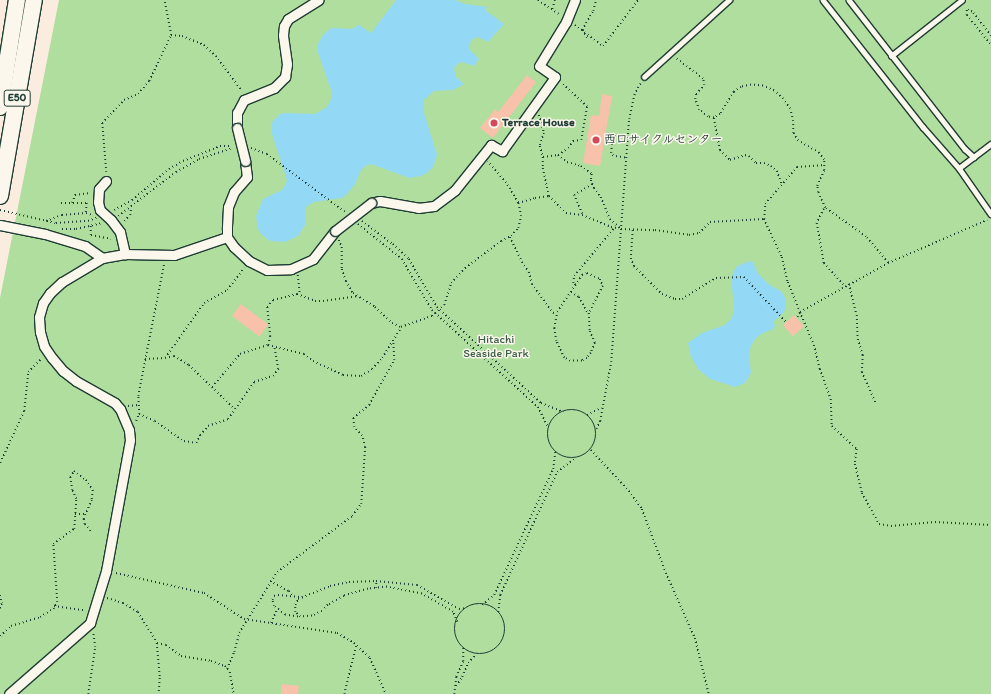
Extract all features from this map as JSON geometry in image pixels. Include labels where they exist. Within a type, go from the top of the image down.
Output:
[{"type":"highway","points":[[14,0],[14,24]]},
{"type":"highway","name":"E50","points":[[0,107],[17,0]]},
{"type":"highway","name":"E50","points":[[0,196],[34,0]]},
{"type":"street","points":[[318,0],[288,19],[284,26],[283,35],[286,72],[282,82],[274,88],[247,97],[237,113],[237,128],[245,161],[247,177],[234,192],[228,207],[227,237],[234,247],[249,261],[267,270],[291,269],[313,259],[333,233],[371,204],[380,201],[418,208],[434,206],[455,190],[492,145],[502,150],[555,77],[539,66],[567,19],[575,0]]},
{"type":"street","points":[[106,181],[99,189],[98,202],[100,210],[108,217],[120,232],[125,254]]},
{"type":"street","points":[[0,225],[45,234],[85,246],[102,258]]},
{"type":"street","points":[[9,694],[90,623],[106,571],[130,440],[129,430],[120,409],[115,403],[76,381],[63,371],[48,353],[44,346],[40,332],[40,317],[43,303],[50,293],[62,282],[102,258],[125,254],[166,256],[194,250],[227,237]]},
{"type":"lane","points":[[644,77],[728,0]]},
{"type":"lane","points":[[823,0],[923,127],[958,168],[991,214]]},
{"type":"lane","points":[[849,0],[964,149],[974,157]]},
{"type":"lane","points":[[891,56],[962,0]]},
{"type":"lane","points":[[958,168],[991,144]]},
{"type":"path","points":[[106,181],[102,123],[124,100],[138,94],[149,82],[171,35],[164,0]]},
{"type":"path","points":[[538,0],[567,19],[603,46],[638,0]]},
{"type":"path","points":[[552,9],[555,0]]},
{"type":"path","points":[[582,30],[593,11],[596,0]]},
{"type":"path","points":[[991,36],[972,12],[967,10],[967,15],[991,45]]},
{"type":"path","points":[[582,30],[587,38]]},
{"type":"path","points":[[171,35],[182,36],[204,45],[216,56],[247,97]]},
{"type":"path","points":[[668,54],[703,79],[704,85],[696,94],[696,105],[703,115],[714,118],[720,114],[734,92],[742,87],[751,85],[763,86],[774,91],[784,99],[790,109],[793,121],[793,133],[798,141],[819,153],[824,160],[825,165],[817,186],[825,208],[866,236],[888,263]]},
{"type":"path","points":[[498,612],[500,595],[557,472],[574,459],[591,450],[596,436],[596,429],[600,421],[601,408],[611,362],[627,137],[634,95],[644,77]]},
{"type":"path","points":[[544,157],[558,155],[568,148],[573,141],[581,140],[587,108],[561,83]]},
{"type":"path","points":[[538,114],[544,133],[540,146],[544,157],[542,168],[549,196],[566,213],[582,215],[614,228],[655,230],[689,235],[699,233],[710,222],[764,219]]},
{"type":"path","points":[[714,118],[720,150],[730,160],[745,155],[749,156],[756,163],[764,163],[771,166],[781,178],[782,185]]},
{"type":"path","points":[[625,158],[613,156],[611,153],[612,138],[615,136],[627,137]]},
{"type":"path","points":[[0,210],[46,221],[68,223],[108,217],[132,200],[169,169],[194,155],[220,146],[235,147],[199,159],[176,172],[128,210],[87,227],[58,229]]},
{"type":"path","points":[[255,149],[272,158],[342,210]]},
{"type":"path","points":[[558,155],[567,162],[581,166],[592,174],[592,184],[601,197],[610,219],[618,228]]},
{"type":"path","points":[[333,233],[341,242],[342,269],[346,281],[353,293],[375,307],[392,323],[401,327],[419,322],[435,314],[444,306],[450,283],[465,268],[501,241],[510,237],[518,228],[521,216],[518,203],[506,183],[486,159]]},
{"type":"path","points":[[825,165],[797,167],[765,204],[764,219],[782,257],[788,282],[814,346],[820,370],[831,399],[832,426],[857,449],[855,464],[862,493],[879,524],[891,526],[935,522],[991,525]]},
{"type":"path","points":[[582,215],[574,195],[592,184]]},
{"type":"path","points":[[72,203],[75,195],[87,194],[99,189]]},
{"type":"path","points":[[518,203],[549,196]]},
{"type":"path","points":[[61,203],[87,203],[86,213]]},
{"type":"path","points":[[825,208],[817,223],[824,263],[844,286]]},
{"type":"path","points":[[46,221],[62,215],[86,213],[96,218]]},
{"type":"path","points":[[574,459],[567,458],[555,452],[548,440],[548,427],[538,407],[435,314],[402,259],[355,219],[404,253],[414,267],[435,305],[541,402],[563,412],[580,411],[587,415],[596,429]]},
{"type":"path","points":[[796,317],[800,312],[844,286],[888,263],[991,219]]},
{"type":"path","points":[[575,285],[573,283],[574,276],[614,228]]},
{"type":"path","points":[[633,230],[631,258],[634,266],[662,294],[675,299],[682,299],[716,278],[744,277],[786,322]]},
{"type":"path","points":[[510,237],[522,262],[529,272],[532,284],[552,313],[557,312]]},
{"type":"path","points":[[130,440],[139,414],[138,396],[166,256]]},
{"type":"path","points":[[165,358],[204,303],[227,290],[249,261]]},
{"type":"path","points":[[298,272],[300,294]]},
{"type":"path","points":[[571,292],[579,297],[588,313],[590,331],[595,343],[587,358],[576,362],[564,358],[556,341],[554,328],[557,312],[582,274],[587,273],[600,279],[603,283],[602,291],[588,313]]},
{"type":"path","points":[[849,284],[857,315],[858,339],[862,355],[862,372],[876,404]]},
{"type":"path","points":[[268,345],[270,336],[267,312],[268,305],[273,300],[283,296],[300,294],[315,301],[359,296]]},
{"type":"path","points":[[212,387],[240,354],[268,345],[304,354],[313,361],[343,375],[361,376],[372,369],[393,341],[401,327]]},
{"type":"path","points":[[227,668],[234,652],[239,633],[277,572],[352,516],[361,504],[365,447],[362,436],[354,427],[353,418],[369,405],[394,360],[393,341]]},
{"type":"path","points":[[139,414],[154,421],[184,441],[196,443],[200,435],[208,426],[228,419],[254,382],[274,376],[278,369],[274,347]]},
{"type":"path","points":[[0,463],[24,411],[28,372],[48,353]]},
{"type":"path","points":[[145,359],[174,356],[189,366],[235,409]]},
{"type":"path","points":[[587,415],[601,408]]},
{"type":"path","points":[[548,427],[554,418],[563,412]]},
{"type":"path","points":[[591,450],[629,491],[642,509],[666,573],[695,638],[709,694]]},
{"type":"path","points":[[300,617],[295,612],[294,605],[298,599],[330,586],[349,582],[376,581],[416,585],[459,608],[468,608],[482,604],[494,595],[553,469],[555,452]]},
{"type":"path","points":[[0,636],[11,626],[40,617],[57,602],[53,544],[74,529],[75,514],[77,509],[70,477],[74,471],[86,480],[93,490],[92,500],[86,514],[85,524],[92,532]]},
{"type":"path","points":[[75,514],[86,514]]},
{"type":"path","points":[[106,571],[204,593],[247,620],[337,633],[370,658],[386,694]]},
{"type":"path","points":[[270,581],[289,591],[294,597]]},
{"type":"path","points":[[376,581],[376,588]]},
{"type":"path","points":[[304,597],[278,595],[274,596],[272,602],[277,609],[285,615],[300,617],[312,616],[344,596],[376,588],[387,587],[422,594],[453,612],[457,622]]},
{"type":"path","points":[[0,595],[2,604],[0,609]]},
{"type":"path","points":[[99,596],[123,603],[138,612],[157,642],[160,678],[159,694]]},
{"type":"path","points":[[468,608],[459,616],[457,622],[457,638],[463,647],[476,654],[488,653],[502,642],[505,624],[498,612],[491,606],[482,604]]},
{"type":"path","points":[[54,606],[94,611]]},
{"type":"path","points":[[271,623],[277,609]]},
{"type":"path","points":[[88,694],[95,647],[90,623]]},
{"type":"path","points":[[157,642],[166,645],[181,656],[211,661],[227,668],[230,672],[234,694]]},
{"type":"path","points":[[344,694],[356,646]]},
{"type":"path","points":[[454,694],[456,676],[463,660],[463,647]]},
{"type":"path","points":[[456,686],[468,663],[476,654]]},
{"type":"green space","name":"Hitachi Seaside Park","points":[[59,0],[991,0],[991,694],[0,694],[0,298]]},
{"type":"water","points":[[396,0],[455,0],[465,4],[487,7],[485,10],[504,24],[488,42],[478,37],[471,40],[469,49],[479,59],[474,66],[462,62],[457,64],[454,69],[456,77],[464,84],[453,90],[434,91],[424,100],[424,113],[437,155],[433,167],[428,172],[421,176],[409,178],[371,164],[367,165],[361,170],[355,184],[342,198],[314,202],[307,206],[305,210],[305,225],[298,236],[285,242],[270,241],[261,234],[258,229],[256,216],[263,199],[282,190],[287,180],[272,134],[271,126],[273,121],[280,114],[315,114],[327,107],[331,99],[331,90],[317,50],[317,46],[323,35],[331,28],[352,29],[359,25],[371,33]]},
{"type":"water","points":[[749,261],[753,262],[757,272],[768,284],[782,292],[786,300],[786,305],[784,312],[773,322],[775,326],[773,329],[761,334],[755,339],[749,354],[751,373],[745,383],[735,387],[710,379],[699,370],[691,357],[688,343],[702,333],[725,325],[732,318],[734,307],[731,278],[736,267]]},
{"type":"building","points":[[527,75],[536,82],[493,138],[480,128],[495,109],[498,112]]},
{"type":"building","name":"西口サイクルセンター","points":[[602,94],[612,96],[600,166],[583,163],[591,115],[599,116]]},
{"type":"building","points":[[241,304],[268,324],[259,336],[232,316]]},
{"type":"building","points":[[794,315],[804,326],[793,336],[783,325]]},
{"type":"building","points":[[282,684],[299,686],[298,694],[281,694]]},
{"type":"place","name":"Terrace House","points":[[494,123]]},
{"type":"place","name":"西口サイクルセンター","points":[[596,140]]}]
